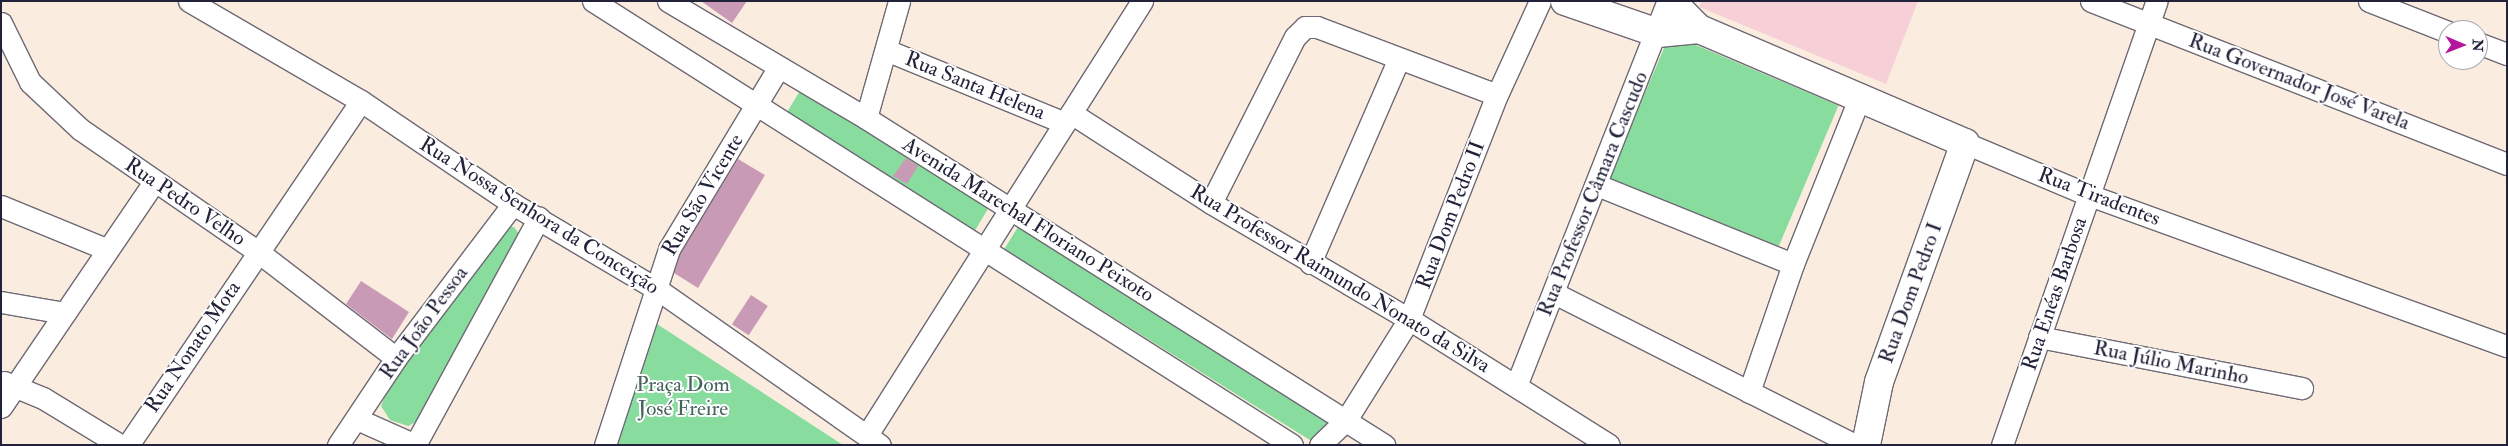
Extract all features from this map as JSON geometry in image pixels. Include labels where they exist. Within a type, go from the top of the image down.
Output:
[{"type":"street","name":"Rua Nossa Senhora da Conceição","points":[[189,1],[361,101],[513,204],[540,218],[657,289],[874,440]]},
{"type":"street","points":[[593,1],[758,104],[1292,445]]},
{"type":"street","name":"Avenida Marechal Floriano Peixoto","points":[[668,1],[778,68],[866,118],[1384,445]]},
{"type":"street","points":[[866,118],[899,1]]},
{"type":"street","points":[[874,440],[984,248],[1142,1]]},
{"type":"street","name":"Rua Dom Pedro II","points":[[1320,445],[1346,420],[1409,319],[1497,95],[1540,1]]},
{"type":"street","name":"Rua Tiradentes","points":[[1565,1],[1658,33],[1699,29]]},
{"type":"street","name":"Rua Tiradentes","points":[[1670,1],[1699,29],[1858,99],[2089,195],[2507,346]]},
{"type":"street","name":"Rua Professor Câmara Cascudo","points":[[1516,386],[1670,1]]},
{"type":"street","name":"Rua Governador José Varela","points":[[2091,1],[2507,164]]},
{"type":"street","name":"Rua Enéas Barbosa","points":[[2002,445],[2148,24],[2158,1]]},
{"type":"street","points":[[2369,1],[2438,28]]},
{"type":"street","name":"Rua Pedro Velho","points":[[1,23],[30,82],[80,130],[257,251],[396,358]]},
{"type":"street","points":[[1211,203],[1295,37],[1308,26],[1497,95]]},
{"type":"street","points":[[2488,47],[2507,54]]},
{"type":"street","name":"Rua Santa Helena","points":[[886,50],[1068,118]]},
{"type":"street","points":[[1310,263],[1399,58]]},
{"type":"street","name":"Rua São Vicente","points":[[605,445],[669,249],[778,68]]},
{"type":"street","points":[[1749,392],[1793,264],[1858,99]]},
{"type":"street","name":"Rua Nonato Mota","points":[[128,445],[257,251],[361,101]]},
{"type":"street","name":"Rua Professor Raimundo Nonato da Silva","points":[[1068,118],[1310,263],[1409,319],[1610,445]]},
{"type":"street","name":"Rua Dom Pedro I","points":[[1866,445],[1879,382],[1965,143]]},
{"type":"street","points":[[1,407],[9,384],[65,313],[106,249],[154,182]]},
{"type":"street","points":[[1597,185],[1793,264]]},
{"type":"street","name":"Rua João Pessoa","points":[[338,445],[396,358],[513,204]]},
{"type":"street","points":[[1,206],[106,249]]},
{"type":"street","points":[[357,419],[415,445],[540,218]]},
{"type":"street","points":[[1554,293],[1855,445]]},
{"type":"street","points":[[1,302],[65,313]]},
{"type":"street","name":"Rua Júlio Marinho","points":[[2039,337],[2302,388]]},
{"type":"street","points":[[9,384],[75,416],[120,445]]},
{"type":"shaded area","points":[[1702,1],[1918,1],[1886,84],[1699,7]]},
{"type":"green space","points":[[1670,34],[1838,106],[1773,259],[1605,188]]},
{"type":"green space","points":[[801,89],[991,203],[975,231],[785,116]]},
{"type":"green space","points":[[503,226],[514,227],[520,235],[422,419],[408,426],[390,420],[381,406],[390,384]]},
{"type":"green space","points":[[1018,227],[1332,423],[1318,445],[1004,249]]},
{"type":"green space","name":"Praça Dom José Freire","points":[[657,324],[843,445],[613,445]]},
{"type":"building","points":[[701,1],[747,1],[732,23]]},
{"type":"building","points":[[906,158],[918,166],[907,184],[893,176]]},
{"type":"building","points":[[738,159],[765,175],[698,288],[674,273],[680,254]]},
{"type":"building","points":[[361,281],[409,312],[392,339],[346,304]]},
{"type":"building","points":[[751,295],[768,306],[749,335],[732,324]]}]
